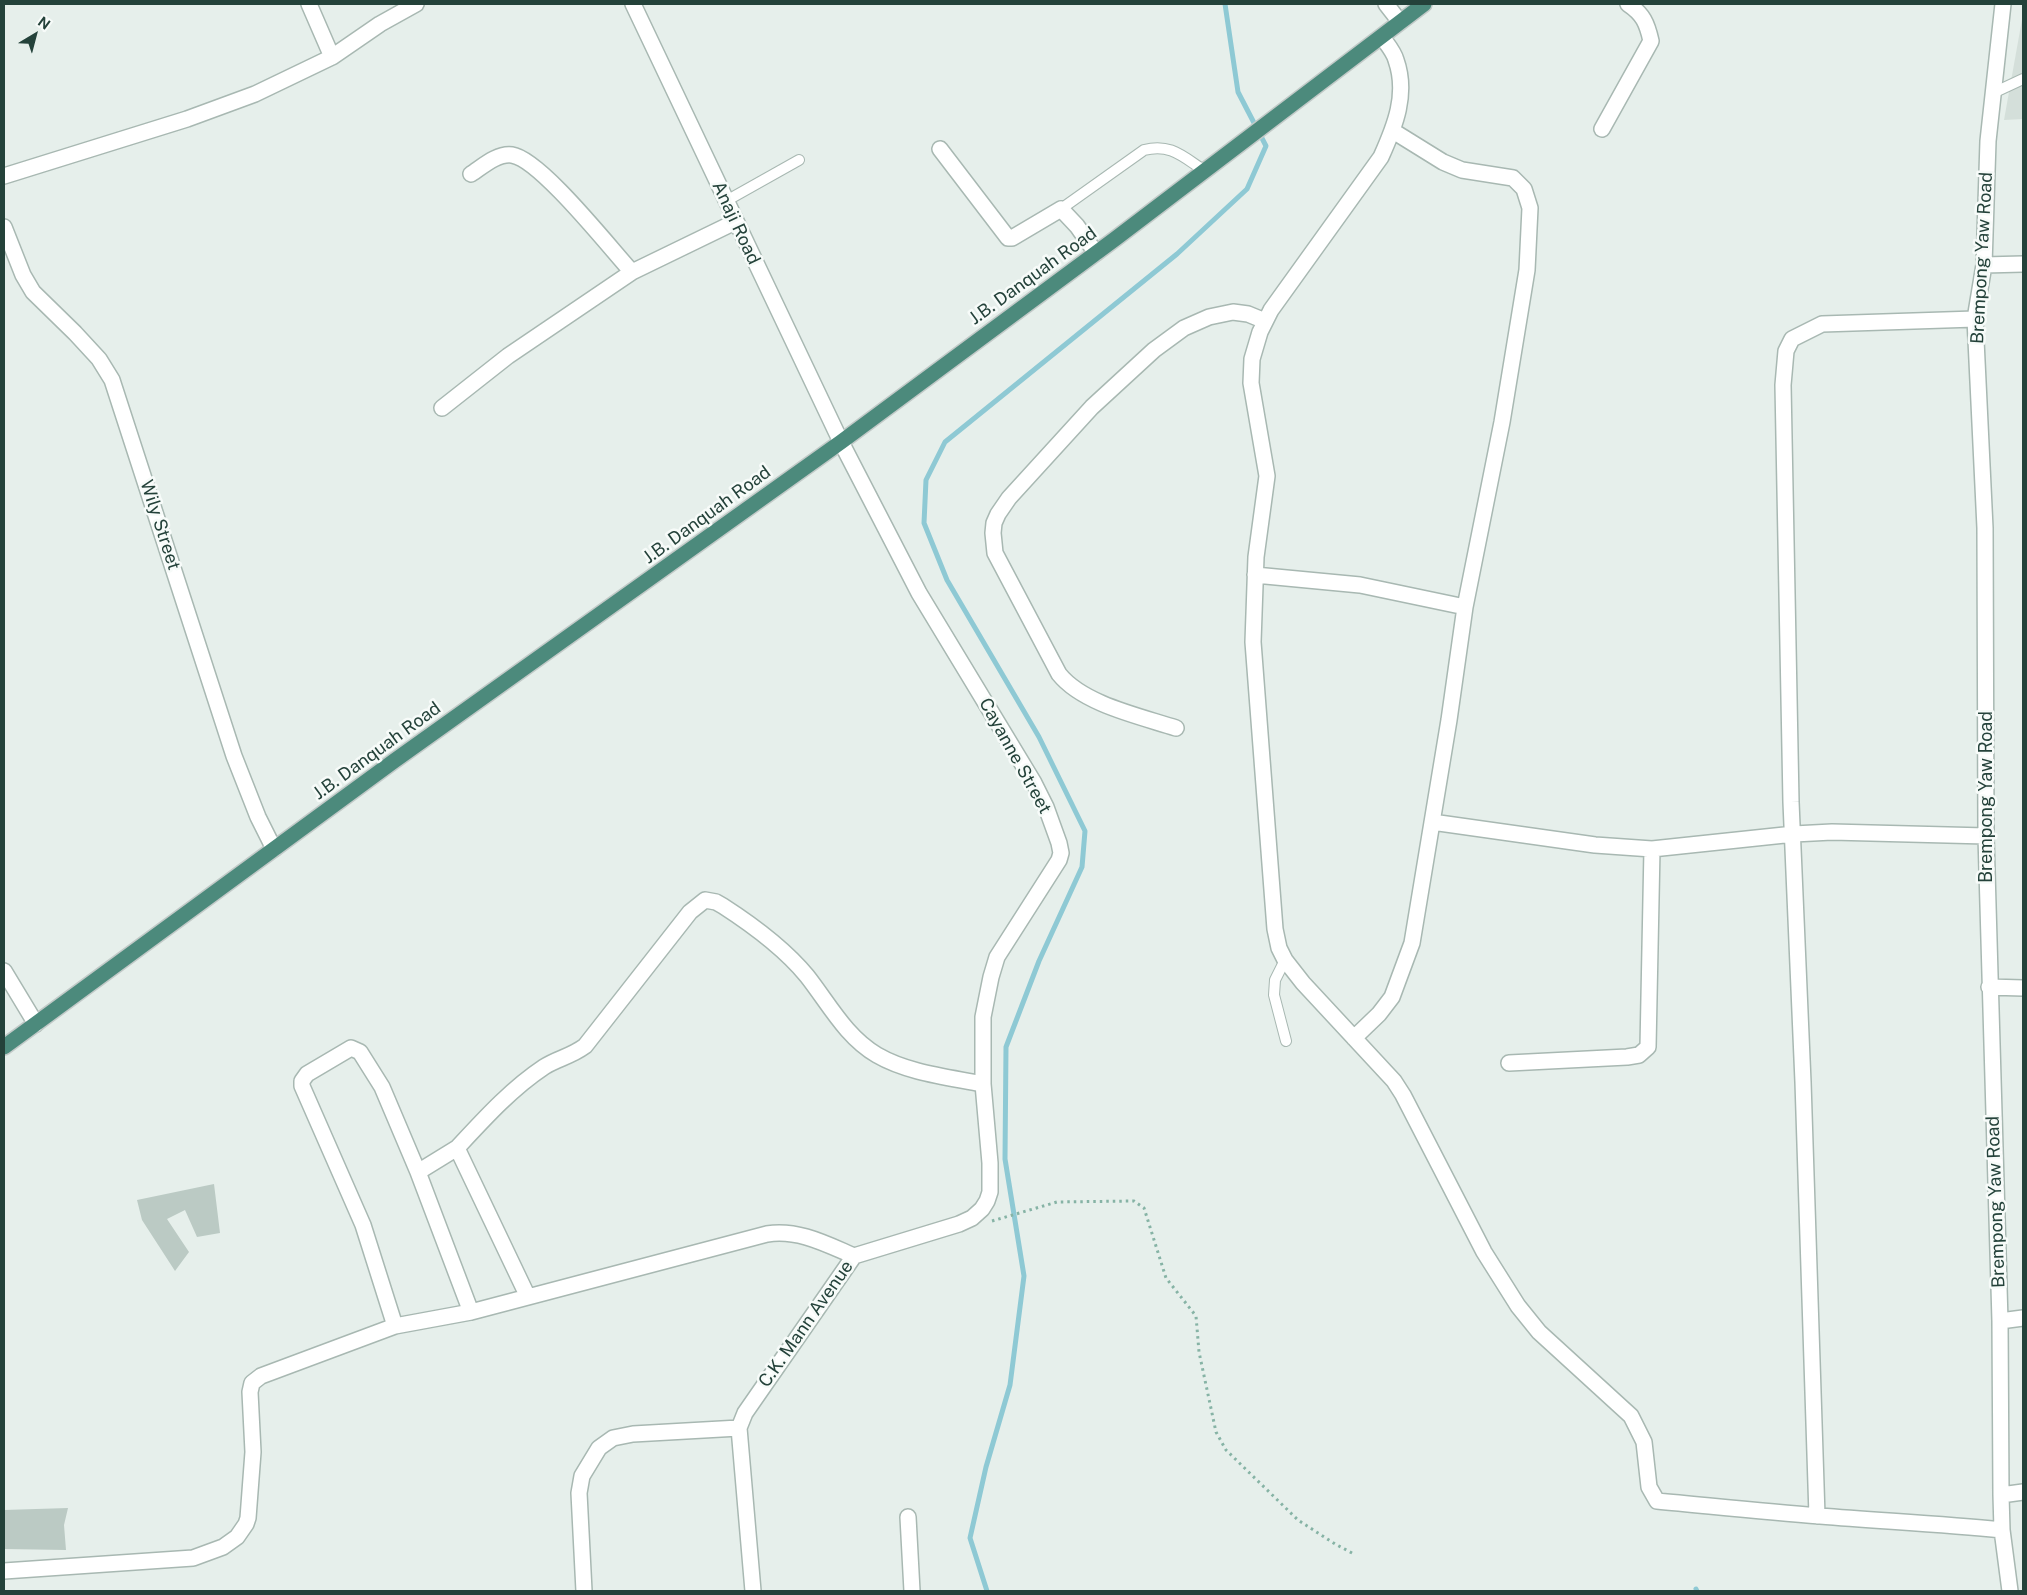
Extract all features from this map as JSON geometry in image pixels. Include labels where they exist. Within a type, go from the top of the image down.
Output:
[{"type":"highway","name":"J.B. Danquah Road","points":[[4,1047],[274,849],[841,442],[1096,253],[1424,4]]},
{"type":"street","points":[[308,4],[332,56]]},
{"type":"street","points":[[4,176],[187,118],[255,94],[332,56],[380,24],[416,4]]},
{"type":"street","name":"Anaji Road","points":[[633,4],[841,442]]},
{"type":"street","points":[[1386,4],[1400,22]]},
{"type":"street","points":[[1602,129],[1651,41],[1647,24],[1636,9],[1628,4]]},
{"type":"street","name":"Brempong Yaw Road","points":[[2003,4],[1988,141],[1984,265],[1975,319],[1985,528],[1986,836],[2000,1320],[2001,1495],[2002,1530],[2010,1591]]},
{"type":"street","points":[[1382,37],[1396,58],[1401,79],[1401,99],[1393,130],[1381,157],[1265,321],[1252,358],[1251,383],[1266,458],[1267,476],[1255,575],[1253,652],[1275,929],[1279,948],[1285,960],[1303,983],[1394,1081],[1484,1252],[1518,1306],[1540,1332],[1631,1416],[1644,1442],[1649,1488],[1657,1501],[1899,1523],[1938,1523],[2002,1530]]},
{"type":"street","points":[[1354,1038],[1379,1014],[1392,996],[1412,943],[1465,607],[1502,422],[1526,279],[1530,208],[1524,189],[1512,178],[1462,170],[1443,162],[1393,130]]},
{"type":"street","points":[[940,149],[1008,238],[1012,238],[1061,209],[1096,253]]},
{"type":"street","points":[[471,174],[502,155],[511,154],[521,158],[543,174],[576,208],[632,272]]},
{"type":"street","points":[[442,408],[508,356],[632,272],[735,222]]},
{"type":"street","name":"Wily Street","points":[[4,227],[23,275],[32,292],[99,359],[112,380],[234,756],[258,817],[274,849]]},
{"type":"street","points":[[1984,265],[2023,264]]},
{"type":"street","points":[[1176,728],[1089,698],[1066,683],[1059,674],[995,553],[994,523],[1009,498],[1092,406],[1154,350],[1184,328],[1222,314],[1233,312],[1248,314],[1265,321]]},
{"type":"street","points":[[1817,1516],[1791,792],[1784,395],[1786,351],[1792,339],[1822,324],[1975,319]]},
{"type":"street","name":"Cayanne Street","points":[[841,442],[919,593],[1034,784],[1046,807],[1059,843],[1061,853],[1059,860],[1020,919],[995,964],[986,996],[983,1016],[983,1084]]},
{"type":"street","points":[[1255,575],[1360,585],[1465,607]]},
{"type":"street","points":[[1432,822],[1595,845],[1652,849],[1794,834],[1832,832],[1986,836]]},
{"type":"street","points":[[1509,1063],[1627,1057],[1639,1055],[1648,1048],[1652,849]]},
{"type":"street","points":[[418,1172],[457,1148],[495,1108],[538,1072],[553,1062],[573,1055],[585,1046],[690,912],[700,902],[705,900],[716,902],[723,906],[784,952],[807,976],[843,1025],[858,1041],[876,1055],[894,1064],[919,1071],[983,1084]]},
{"type":"street","points":[[4,971],[36,1024]]},
{"type":"street","points":[[1989,987],[2023,988]]},
{"type":"street","points":[[395,1326],[363,1226],[302,1086],[305,1076],[349,1049],[358,1050],[382,1087],[418,1172],[471,1312]]},
{"type":"street","name":"C.K. Mann Avenue","points":[[739,1428],[752,1402],[854,1256],[959,1224],[972,1218],[982,1209],[987,1201],[990,1186],[990,1163],[983,1084]]},
{"type":"street","points":[[457,1148],[528,1297]]},
{"type":"street","points":[[4,1571],[192,1558],[223,1548],[237,1537],[248,1518],[254,1452],[250,1392],[252,1383],[261,1376],[395,1326],[471,1312],[780,1232],[803,1236],[854,1256]]},
{"type":"street","points":[[2000,1320],[2023,1318]]},
{"type":"street","points":[[584,1591],[579,1493],[582,1476],[599,1448],[613,1438],[633,1434],[739,1428],[753,1591]]},
{"type":"street","points":[[2001,1495],[2023,1492]]},
{"type":"street","points":[[908,1517],[912,1591]]},
{"type":"lane","points":[[1993,93],[2023,79]]},
{"type":"lane","points":[[1061,209],[1144,150],[1157,147],[1172,149],[1204,171]]},
{"type":"lane","points":[[726,201],[800,160]]},
{"type":"lane","points":[[1285,960],[1275,980],[1274,995],[1286,1041]]},
{"type":"path","points":[[998,1220],[1057,1202],[1134,1201],[1144,1208],[1166,1278],[1196,1316],[1199,1352],[1216,1432],[1226,1450],[1298,1520],[1354,1554]]},
{"type":"shaded area","points":[[2023,14],[2023,119],[2004,120]]},
{"type":"building","points":[[214,1184],[220,1233],[197,1237],[185,1210],[167,1219],[189,1252],[175,1271],[142,1220],[137,1200]]},
{"type":"building","points":[[68,1508],[64,1525],[66,1550],[4,1549],[4,1510]]},
{"type":"waterway","points":[[987,1591],[970,1538],[986,1467],[1010,1385],[1024,1276],[1005,1159],[1006,1047],[1039,961],[1082,867],[1085,831],[1039,737],[947,580],[924,523],[926,480],[945,442],[1177,254],[1247,189],[1266,146],[1238,92],[1225,4]]}]
